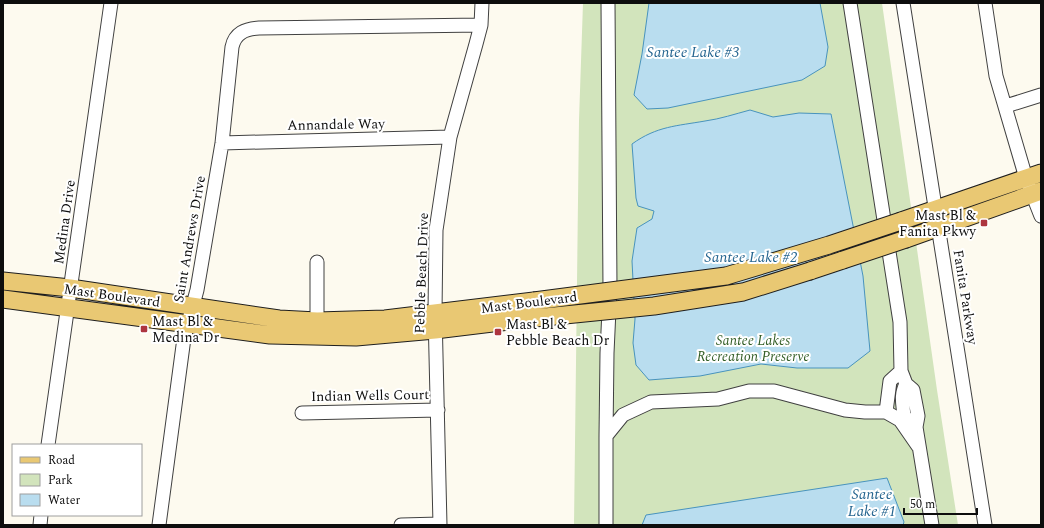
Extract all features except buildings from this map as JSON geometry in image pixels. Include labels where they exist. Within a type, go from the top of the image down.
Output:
[{"type":"main road","name":"Mast Boulevard","points":[[3,299],[270,335],[356,337],[435,330],[534,309],[726,276],[829,245],[901,221],[936,207],[1033,175]]},
{"type":"main road","name":"Mast Boulevard","points":[[3,281],[70,288],[279,319],[317,321],[385,319],[435,313],[654,306],[743,292],[906,239],[939,226],[1036,193]]},
{"type":"street","name":"Medina Drive","points":[[48,444],[111,3]]},
{"type":"street","name":"Pebble Beach Drive","points":[[440,525],[435,330],[436,230],[450,137],[481,25],[482,3]]},
{"type":"street","points":[[606,525],[607,353],[610,288],[608,3]]},
{"type":"street","points":[[850,3],[900,322],[901,371],[906,384],[913,390],[918,416],[916,427],[932,525]]},
{"type":"street","name":"Fanita Parkway","points":[[903,3],[985,525]]},
{"type":"street","points":[[985,3],[996,76],[1033,175],[1041,216]]},
{"type":"street","name":"Saint Andrews Drive","points":[[159,525],[184,338],[197,290],[222,143],[232,52],[235,38],[250,28],[481,25]]},
{"type":"street","points":[[1006,106],[1041,95]]},
{"type":"street","name":"Annandale Way","points":[[222,143],[450,137]]},
{"type":"street","points":[[317,262],[317,321]]},
{"type":"street","points":[[886,412],[890,381],[901,371]]},
{"type":"street","points":[[606,436],[622,415],[651,402],[718,399],[749,391],[774,391],[845,410],[886,412],[900,420],[920,449]]},
{"type":"street","name":"Indian Wells Court","points":[[302,413],[438,410]]},
{"type":"street","points":[[401,525],[440,525]]},
{"type":"green space","name":"Santee Lakes Recreation Preserve","points":[[583,3],[882,3],[937,390],[958,525],[574,525],[579,120]]},
{"type":"water","name":"Santee Lake #3","points":[[649,3],[820,3],[828,47],[825,66],[802,80],[668,108],[647,109],[634,95],[642,54]]},
{"type":"water","name":"Santee Lake #2","points":[[750,110],[773,117],[799,113],[831,114],[863,276],[870,351],[848,368],[797,368],[761,364],[700,376],[649,380],[636,365],[633,343],[635,319],[632,261],[637,228],[652,219],[654,211],[638,206],[636,198],[632,144],[659,130],[716,119]]},
{"type":"water","name":"Santee Lake #1","points":[[887,478],[904,522],[903,525],[642,525],[646,515]]},
{"type":"place","name":"Mast Bl & Fanita Pkwy","points":[[984,223]]},
{"type":"place","name":"Mast Bl & Medina Dr","points":[[144,329]]},
{"type":"place","name":"Mast Bl & Pebble Beach Dr","points":[[498,332]]}]
